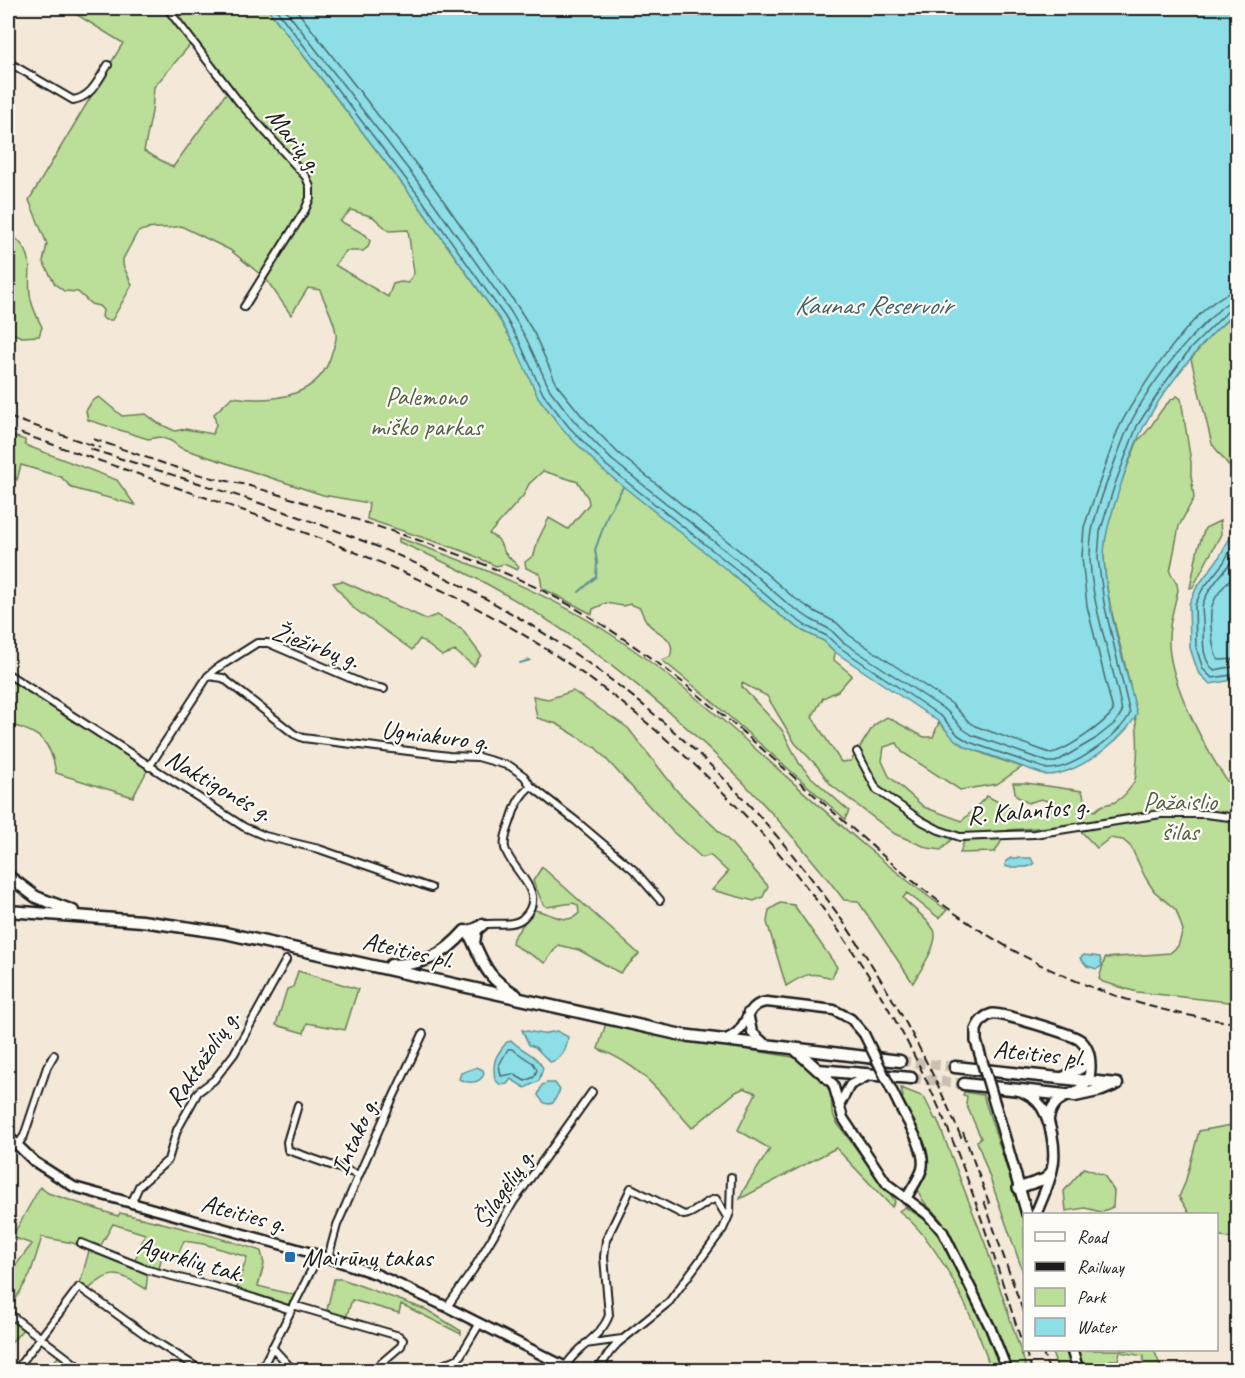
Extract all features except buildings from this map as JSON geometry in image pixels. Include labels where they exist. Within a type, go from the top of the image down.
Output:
[{"type":"highway","points":[[8,876],[36,897],[91,917]]},
{"type":"highway","name":"Ateities pl.","points":[[8,911],[170,924],[225,933],[662,1032],[900,1061]]},
{"type":"highway","points":[[474,943],[476,930],[482,925]]},
{"type":"highway","points":[[376,966],[420,963],[433,958],[446,951],[465,931],[474,943],[493,980],[524,1000]]},
{"type":"highway","points":[[796,1049],[818,1070],[910,1078]]},
{"type":"highway","name":"Ateities pl.","points":[[955,1067],[1118,1084]]},
{"type":"highway","name":"Ateities pl.","points":[[963,1084],[1064,1096],[1090,1093],[1118,1084]]},
{"type":"main road","points":[[721,1041],[739,1031],[755,1005],[766,1002],[834,1010],[851,1020],[864,1034],[920,1148],[923,1162],[919,1176],[906,1199]]},
{"type":"main road","points":[[748,1013],[752,1032],[767,1046]]},
{"type":"main road","points":[[1026,1213],[976,1041],[978,1024],[986,1016],[1003,1015],[1083,1043],[1090,1065],[1088,1081],[1079,1091],[1064,1096],[1051,1107],[1048,1122]]},
{"type":"main road","points":[[1062,1078],[1081,1068],[1087,1051]]},
{"type":"main road","points":[[1090,1065],[1096,1074],[1118,1084]]},
{"type":"main road","points":[[818,1070],[832,1084],[846,1124],[887,1184],[927,1214],[943,1232],[990,1327],[1007,1371]]},
{"type":"main road","points":[[839,1106],[850,1085],[873,1074]]},
{"type":"main road","points":[[1020,1090],[1038,1102],[1048,1122],[1054,1156],[1052,1170],[1037,1213]]},
{"type":"main road","name":"Ateities g.","points":[[8,1136],[35,1162],[74,1187],[324,1256],[376,1274],[480,1323],[569,1369]]},
{"type":"main road","points":[[1018,1188],[1045,1179],[1052,1170]]},
{"type":"main road","points":[[1072,1351],[1078,1371]]},
{"type":"street","name":"Marių g.","points":[[167,8],[239,102],[300,169],[310,187],[310,198],[305,210],[244,307]]},
{"type":"street","points":[[8,62],[73,100],[81,99],[89,94],[108,64]]},
{"type":"street","name":"Žiežirbų g.","points":[[149,767],[208,676],[257,643],[262,642],[366,685],[384,689]]},
{"type":"street","name":"Naktigonės g.","points":[[8,674],[149,767],[244,826],[265,836],[319,849],[431,888]]},
{"type":"street","name":"Ugniakuro g.","points":[[208,676],[223,678],[294,734],[303,738],[449,756],[478,757],[510,766],[524,776],[531,786],[634,870],[660,900]]},
{"type":"street","name":"R. Kalantos g.","points":[[857,752],[877,790],[922,821],[960,837],[1034,834],[1161,814],[1205,814],[1238,818]]},
{"type":"street","points":[[465,931],[482,925],[519,921],[525,917],[529,909],[532,900],[531,891],[507,855],[504,840],[517,801],[531,786]]},
{"type":"street","name":"Raktažolių g.","points":[[130,1204],[139,1186],[168,1160],[177,1130],[198,1092],[214,1080],[234,1054],[286,960]]},
{"type":"street","name":"Intako g.","points":[[261,1371],[292,1307],[324,1256],[423,1034]]},
{"type":"street","points":[[17,1146],[24,1136],[47,1067],[54,1054]]},
{"type":"street","name":"Šilagėlių g.","points":[[447,1307],[473,1270],[514,1201],[592,1092]]},
{"type":"street","points":[[298,1105],[287,1142],[288,1150],[359,1175]]},
{"type":"street","points":[[598,1371],[609,1353],[623,1339],[669,1302],[723,1229],[730,1213],[731,1177]]},
{"type":"street","points":[[569,1369],[573,1355],[606,1323],[609,1315],[604,1257],[606,1240],[631,1188],[684,1215],[691,1214],[712,1199],[716,1199],[727,1217]]},
{"type":"street","name":"Agurklių tak.","points":[[81,1243],[148,1270],[399,1336],[403,1340],[401,1346],[380,1364]]},
{"type":"street","points":[[16,1371],[79,1287],[201,1371]]},
{"type":"street","points":[[8,1313],[83,1371]]},
{"type":"street","points":[[431,1371],[459,1358],[480,1323]]},
{"type":"street","points":[[585,1344],[623,1339]]},
{"type":"street","points":[[272,1347],[293,1371]]},
{"type":"green space","points":[[66,8],[163,8],[190,45],[154,87],[152,112],[144,151],[173,167],[227,92],[286,158],[308,178],[302,167],[229,88],[170,8],[267,8],[417,203],[500,320],[514,344],[732,574],[780,615],[803,631],[824,641],[835,652],[834,660],[852,675],[838,691],[823,698],[812,717],[841,762],[851,761],[874,725],[887,717],[924,737],[933,737],[939,722],[966,746],[1022,767],[997,784],[960,790],[902,752],[897,743],[884,747],[882,761],[889,776],[924,807],[962,821],[987,796],[1025,816],[1050,811],[1054,803],[1041,799],[1028,803],[1016,796],[1013,783],[1082,791],[1087,809],[1095,811],[1103,805],[1118,800],[1134,782],[1137,734],[1134,709],[1106,584],[1105,543],[1115,498],[1138,440],[1149,429],[1165,405],[1177,396],[1181,399],[1194,498],[1179,526],[1170,572],[1178,590],[1170,624],[1169,645],[1176,678],[1190,716],[1227,781],[1237,782],[1237,1003],[1137,992],[1099,979],[1105,958],[1170,953],[1178,946],[1183,930],[1176,910],[1154,891],[1131,847],[1123,840],[1110,838],[1097,848],[1075,825],[1008,830],[995,852],[960,853],[965,838],[957,834],[941,850],[928,848],[895,834],[831,785],[818,767],[795,743],[767,696],[742,683],[742,687],[782,730],[799,763],[849,811],[845,819],[662,660],[670,657],[671,644],[665,636],[647,622],[640,608],[630,604],[623,606],[606,603],[593,609],[592,614],[542,588],[540,574],[526,568],[525,562],[534,555],[538,540],[549,518],[568,529],[589,504],[578,482],[543,471],[529,484],[523,496],[489,534],[498,539],[505,553],[519,567],[517,570],[504,564],[496,566],[466,552],[367,519],[369,503],[323,495],[181,448],[160,437],[148,439],[88,420],[86,411],[92,401],[99,397],[122,416],[146,414],[175,431],[185,429],[213,434],[216,424],[214,414],[232,397],[278,398],[306,388],[326,367],[336,339],[334,323],[320,290],[308,288],[291,315],[266,279],[230,250],[181,226],[147,229],[137,233],[123,259],[123,265],[132,285],[112,320],[105,320],[102,317],[103,310],[91,304],[78,292],[64,291],[55,284],[43,262],[47,244],[29,200],[123,43]],"holes":[[[351,210],[373,217],[389,231],[408,230],[414,273],[408,283],[393,284],[388,297],[335,265],[346,251],[363,251],[368,247],[370,241],[366,235],[340,221]]]},
{"type":"green space","points":[[12,235],[21,243],[29,258],[31,300],[42,327],[39,336],[22,337],[8,332],[8,236]]},
{"type":"green space","points":[[1237,311],[1237,476],[1212,444],[1191,359],[1209,337]]},
{"type":"green space","points":[[13,436],[25,440],[25,445],[117,480],[135,505],[72,488],[61,477],[21,465],[17,480],[15,477],[8,477],[8,438],[11,440]]},
{"type":"green space","points":[[1220,521],[1221,534],[1193,587],[1190,588],[1198,548],[1205,528]]},
{"type":"green space","points":[[399,538],[514,582],[569,609],[621,641],[705,705],[864,845],[947,910],[939,918],[907,893],[903,898],[927,921],[934,930],[935,936],[932,950],[913,983],[858,901],[844,900],[799,844],[750,790],[699,739],[645,691],[588,647],[528,608],[465,572],[399,542]]},
{"type":"green space","points":[[342,581],[426,619],[437,615],[461,628],[481,655],[474,666],[455,651],[442,656],[420,639],[412,650],[352,607],[333,583]]},
{"type":"green space","points":[[8,679],[148,769],[133,797],[56,773],[51,753],[42,739],[28,730],[8,724]]},
{"type":"green space","points":[[573,691],[628,728],[678,792],[730,842],[768,886],[763,897],[754,901],[712,890],[728,872],[710,855],[702,858],[672,831],[596,748],[557,724],[537,718],[533,696],[548,699]]},
{"type":"green space","points":[[542,867],[639,954],[620,973],[579,950],[558,945],[545,963],[512,944],[513,938],[534,910],[564,919],[574,917],[579,913],[578,905],[573,903],[547,907],[543,904],[533,881]]},
{"type":"green space","points":[[780,903],[794,905],[837,967],[832,978],[813,974],[786,986],[767,922],[769,910]]},
{"type":"green space","points":[[298,971],[358,989],[345,1030],[307,1023],[304,1033],[276,1025],[287,989],[293,987]]},
{"type":"green space","points":[[606,1023],[657,1035],[799,1058],[831,1091],[832,1112],[837,1123],[893,1198],[895,1202],[892,1207],[836,1148],[740,1199],[770,1149],[738,1130],[756,1093],[744,1088],[736,1092],[692,1128],[639,1072],[627,1063],[598,1049]]},
{"type":"green space","points":[[901,1088],[924,1097],[937,1119],[986,1246],[1027,1370],[1011,1370],[995,1328],[942,1222],[919,1194],[918,1189],[927,1171],[928,1163],[919,1134],[901,1098],[903,1097]]},
{"type":"green space","points":[[964,1092],[983,1095],[1023,1218],[1023,1272],[977,1141],[981,1138],[966,1104],[967,1096],[963,1095]]},
{"type":"green space","points":[[1237,1124],[1237,1236],[1226,1238],[1218,1234],[1218,1213],[1189,1213],[1179,1197],[1199,1131]]},
{"type":"green space","points":[[1084,1168],[1104,1175],[1114,1191],[1113,1207],[1101,1212],[1085,1208],[1066,1211],[1064,1191]]},
{"type":"green space","points":[[40,1187],[48,1193],[118,1216],[120,1213],[261,1251],[264,1264],[258,1286],[294,1295],[288,1307],[236,1290],[247,1257],[204,1244],[184,1241],[176,1259],[162,1255],[158,1274],[148,1271],[146,1289],[128,1279],[114,1275],[102,1279],[85,1292],[79,1287],[89,1251],[73,1243],[42,1237],[30,1275],[8,1312],[8,1275],[32,1244],[12,1237]],"holes":[[[113,1224],[145,1234],[135,1260],[130,1263],[96,1249],[100,1247]]]},
{"type":"green space","points":[[905,1207],[926,1220],[940,1238],[989,1336],[1002,1370],[991,1370],[976,1329],[955,1284],[929,1242],[899,1211]]},
{"type":"green space","points":[[334,1279],[342,1279],[427,1310],[461,1331],[461,1334],[401,1304],[399,1313],[352,1300],[346,1318],[327,1310]]},
{"type":"green space","points":[[8,1313],[25,1327],[8,1346]]},
{"type":"green space","points":[[1051,1351],[1066,1351],[1074,1370],[1058,1370]]},
{"type":"green space","points":[[1077,1351],[1154,1351],[1162,1370],[1144,1370],[1142,1369],[1144,1356],[1120,1352],[1118,1360],[1110,1360],[1110,1370],[1084,1370]]},
{"type":"green space","points":[[59,1356],[78,1370],[46,1370]]},
{"type":"water","name":"Kaunas Reservoir","points":[[267,8],[1237,8],[1237,311],[1197,351],[1159,400],[1137,440],[1127,465],[1108,528],[1104,558],[1108,597],[1137,714],[1121,735],[1098,755],[1084,763],[1071,769],[1046,775],[966,747],[955,740],[939,722],[835,652],[824,641],[803,631],[780,615],[603,470],[564,431],[538,397],[514,344],[500,320],[417,203]]},
{"type":"water","points":[[1237,519],[1237,703],[1233,680],[1210,684],[1198,672],[1190,648],[1189,604],[1197,587],[1218,559],[1232,534]]},
{"type":"water","points":[[1011,858],[1031,858],[1034,864],[1027,867],[1007,867],[1006,861]]},
{"type":"water","points":[[1084,955],[1100,957],[1102,966],[1097,969],[1087,966],[1080,958]]},
{"type":"water","points":[[522,1030],[542,1034],[557,1031],[568,1037],[567,1046],[558,1059],[550,1062],[535,1047],[529,1045]]},
{"type":"water","points":[[512,1041],[537,1060],[543,1068],[539,1081],[525,1088],[511,1079],[507,1084],[501,1085],[495,1080],[494,1064],[497,1055],[507,1042]]},
{"type":"water","points":[[477,1067],[483,1070],[484,1074],[480,1080],[466,1082],[459,1079],[461,1073]]},
{"type":"water","points":[[555,1083],[560,1090],[553,1103],[550,1104],[544,1102],[538,1095],[542,1085]]},
{"type":"waterway","points":[[579,592],[596,577],[595,550],[608,514],[623,487]]},
{"type":"waterway","points":[[520,663],[530,660]]},
{"type":"tunnel","points":[[900,1061],[955,1067]]},
{"type":"tunnel","points":[[911,1078],[964,1084]]},
{"type":"railway","points":[[8,417],[101,448]]},
{"type":"railway","points":[[8,429],[308,534],[439,589],[544,648],[614,696],[679,750],[740,809],[795,873],[846,941],[891,1013],[930,1088],[957,1152],[1023,1346]]},
{"type":"railway","points":[[93,439],[177,468],[319,507],[460,555],[530,584],[612,631],[683,682],[914,882],[986,934],[1045,967],[1107,993],[1171,1012],[1238,1023]]},
{"type":"railway","points":[[90,449],[288,513],[404,558],[498,606],[586,661],[667,725],[740,796],[807,873],[867,957],[919,1047],[963,1142]]},
{"type":"railway","points":[[963,1132],[991,1208]]},
{"type":"railway","points":[[984,1201],[1023,1311]]},
{"type":"railway","points":[[1025,1351],[1032,1370]]},
{"type":"railway","points":[[1042,1351],[1049,1370]]},
{"type":"place","name":"Mairūnų takas","points":[[290,1257]]},
{"type":"park label","name":"Palemono miško parkas","points":[[426,411]]},
{"type":"park label","name":"Pažaislio šilas","points":[[1180,816]]}]
